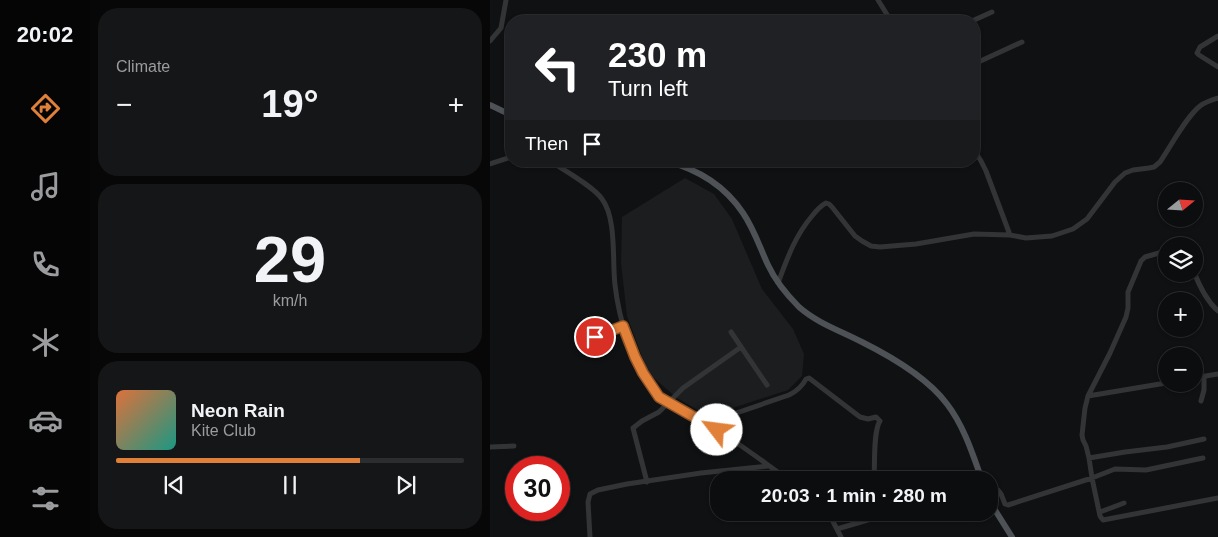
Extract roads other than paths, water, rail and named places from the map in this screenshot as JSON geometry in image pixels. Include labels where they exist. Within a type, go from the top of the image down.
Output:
[{"type":"main road","points":[[490,105],[505,112]]},
{"type":"main road","points":[[682,167],[700,174],[724,190],[744,214],[778,283],[808,315],[874,348],[926,382],[947,404],[955,416],[964,433],[979,471]]},
{"type":"main road","points":[[998,515],[1012,537]]},
{"type":"street","points":[[490,41],[501,28],[506,0]]},
{"type":"street","points":[[878,0],[887,15]]},
{"type":"street","points":[[980,17],[992,12]]},
{"type":"street","points":[[1218,36],[1200,47],[1197,52],[1218,67]]},
{"type":"street","points":[[980,61],[1022,42]]},
{"type":"street","points":[[778,283],[796,238],[821,206],[826,203],[832,207],[855,236],[870,246],[916,244],[974,234],[1041,238],[1073,229],[1087,219],[1115,182],[1125,173],[1149,168],[1160,162],[1192,113],[1200,106],[1218,98]]},
{"type":"street","points":[[490,164],[505,159]]},
{"type":"street","points":[[980,161],[1010,235]]},
{"type":"street","points":[[559,167],[591,189],[602,198],[605,204],[612,233],[617,300],[623,326],[643,373],[659,397],[728,436],[776,471]]},
{"type":"street","points":[[1158,253],[1145,257],[1141,261],[1128,292],[1126,317],[1088,396],[1082,435],[1089,458],[1100,512],[1102,518],[1106,520],[1218,498]]},
{"type":"street","points":[[1198,282],[1209,301],[1218,311]]},
{"type":"street","points":[[581,341],[623,326]]},
{"type":"street","points":[[731,332],[767,385]]},
{"type":"street","points":[[647,482],[633,428],[659,412],[683,388],[741,347]]},
{"type":"street","points":[[1201,401],[1204,390],[1204,376],[1218,374]]},
{"type":"street","points":[[707,423],[789,395],[803,386],[806,379],[809,378],[860,417],[868,419],[876,417],[879,419],[875,443],[874,471]]},
{"type":"street","points":[[1088,396],[1158,384]]},
{"type":"street","points":[[1089,458],[1167,447],[1204,439]]},
{"type":"street","points":[[490,447],[514,446]]},
{"type":"street","points":[[998,490],[1005,504],[1008,505],[1115,469],[1146,470],[1203,458]]},
{"type":"street","points":[[590,537],[588,502],[590,494],[598,490],[701,473],[769,466]]},
{"type":"street","points":[[1100,512],[1124,503]]},
{"type":"street","points":[[833,521],[841,537]]},
{"type":"street","points":[[837,529],[864,521]]}]
